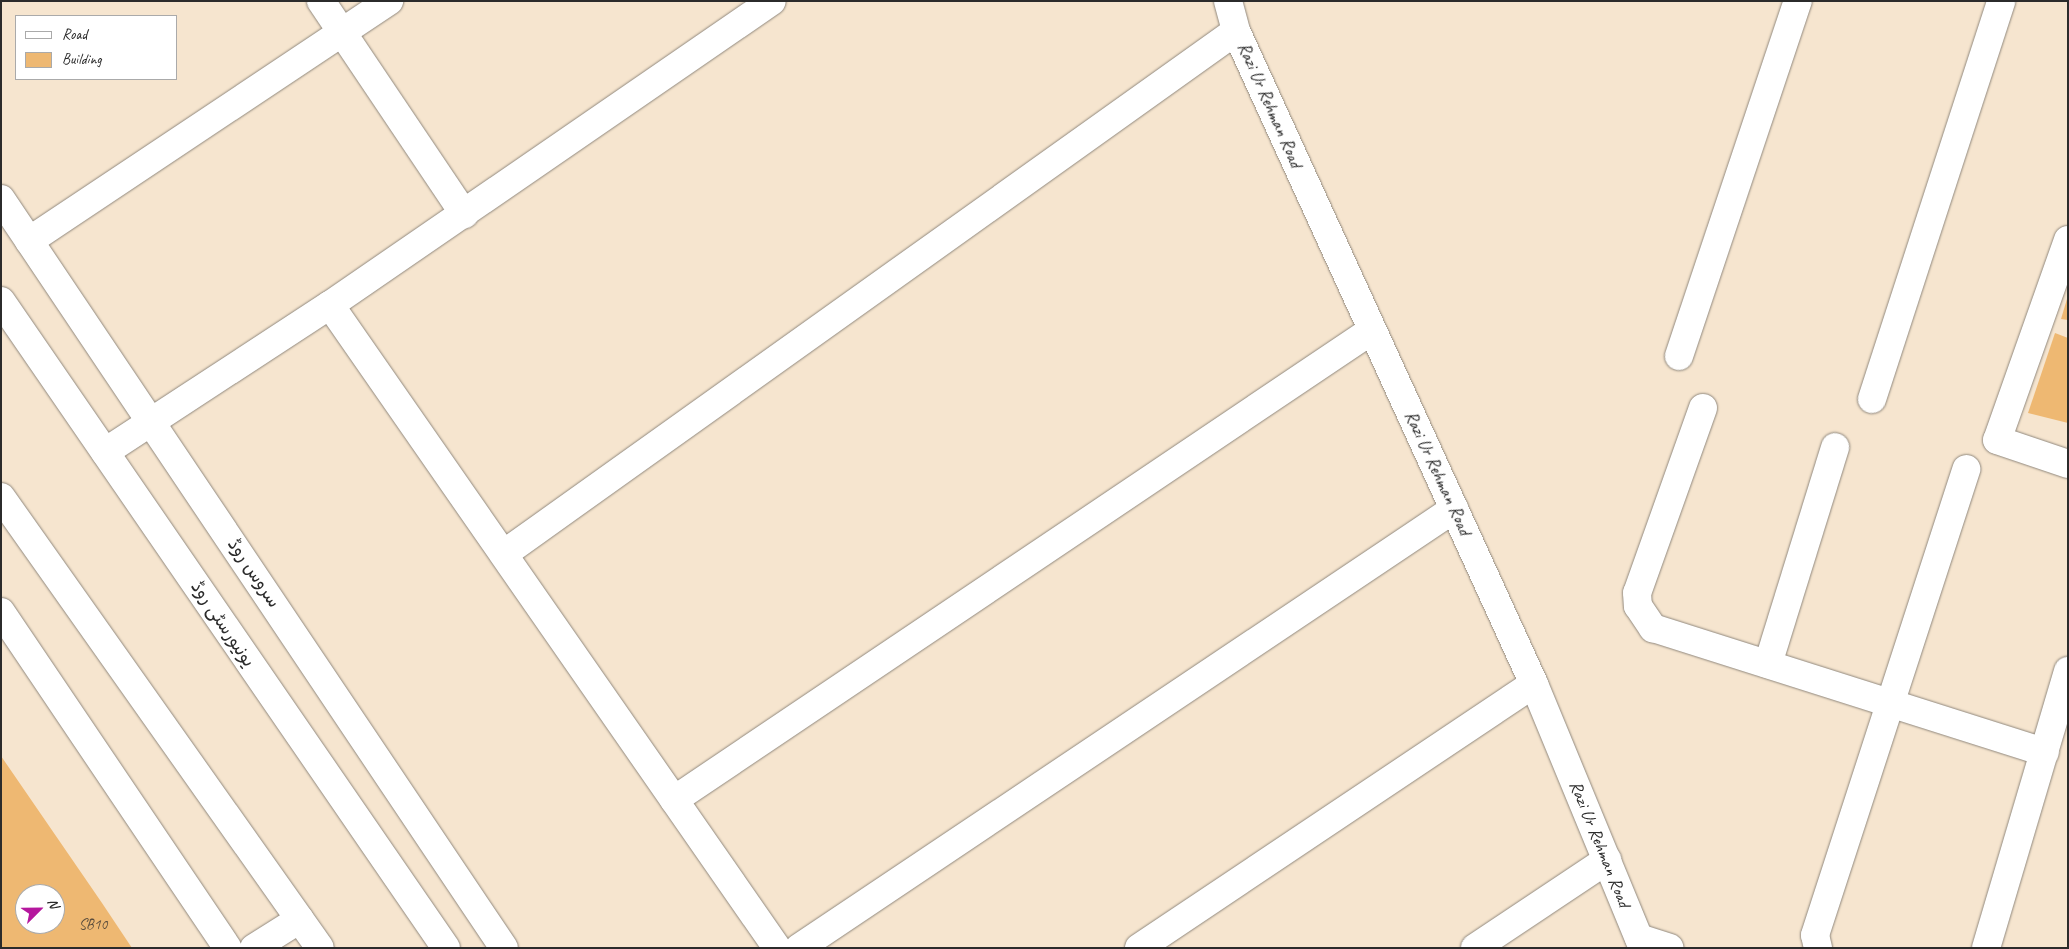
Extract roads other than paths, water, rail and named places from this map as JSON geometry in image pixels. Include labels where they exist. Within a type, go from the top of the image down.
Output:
[{"type":"street","points":[[321,1],[464,214]]},
{"type":"street","points":[[29,241],[389,1]]},
{"type":"street","points":[[105,452],[154,422],[330,306],[772,1]]},
{"type":"street","name":"Razi Ur Rehman Road","points":[[1228,1],[1236,31],[1534,684],[1641,943]]},
{"type":"street","points":[[1679,356],[1798,1]]},
{"type":"street","points":[[1872,399],[2000,1]]},
{"type":"street","points":[[505,554],[1236,31]]},
{"type":"street","name":"سروس روڈ","points":[[1,199],[154,422],[504,948]]},
{"type":"street","points":[[2068,240],[1997,441],[2068,464]]},
{"type":"street","name":"یونیورسٹی روڈ","points":[[1,301],[446,948]]},
{"type":"street","points":[[330,306],[505,554],[777,948]]},
{"type":"street","points":[[674,800],[1372,330]]},
{"type":"street","points":[[1704,408],[1637,593],[1638,606],[1653,628],[2045,752]]},
{"type":"street","points":[[1768,664],[1836,446]]},
{"type":"street","points":[[1818,948],[1815,935],[1893,704],[1966,469]]},
{"type":"street","points":[[1,497],[320,948]]},
{"type":"street","points":[[799,948],[1454,509]]},
{"type":"street","points":[[1,612],[228,948]]},
{"type":"street","points":[[1986,948],[2068,671]]},
{"type":"street","points":[[1138,948],[1534,684]]},
{"type":"street","points":[[1475,948],[1607,860]]},
{"type":"street","points":[[254,948],[300,919]]},
{"type":"street","points":[[1641,943],[1669,948]]}]
